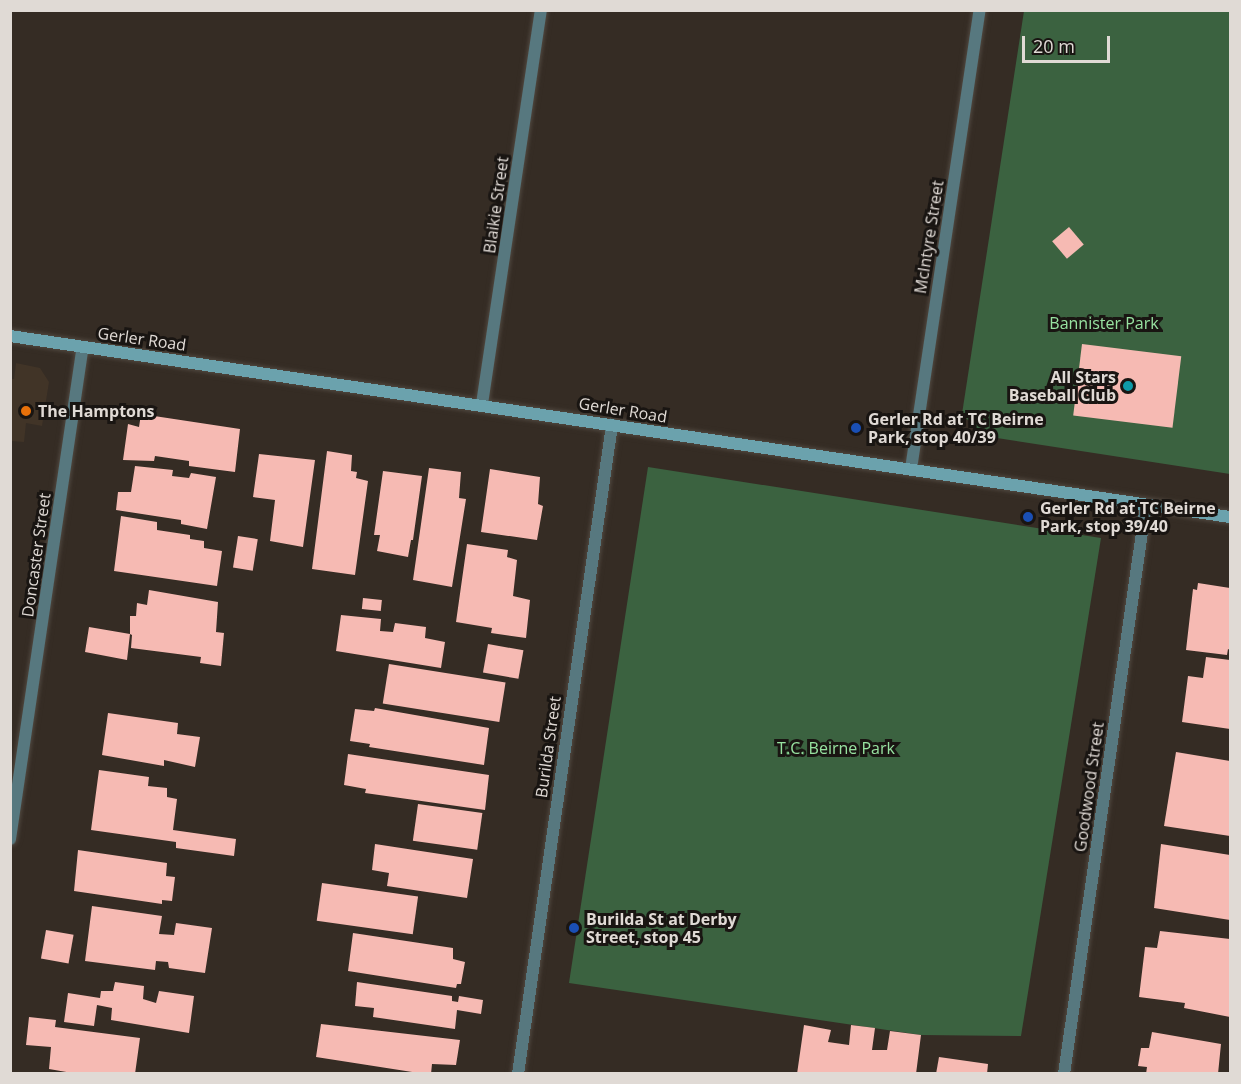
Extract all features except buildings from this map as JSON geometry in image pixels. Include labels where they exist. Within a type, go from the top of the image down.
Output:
[{"type":"street","name":"Blaikie Street","points":[[482,404],[541,10]]},
{"type":"street","name":"McIntyre Street","points":[[911,469],[980,10]]},
{"type":"street","name":"Gerler Road","points":[[10,336],[482,404],[1230,518]]},
{"type":"street","name":"Doncaster Street","points":[[10,839],[83,347]]},
{"type":"street","name":"Burilda Street","points":[[518,1074],[612,425]]},
{"type":"street","name":"Goodwood Street","points":[[1064,1074],[1146,505]]},
{"type":"shaded area","points":[[16,363],[40,368],[49,382],[42,426],[26,423],[24,442],[11,441],[11,379],[14,379]]},
{"type":"green space","name":"Bannister Park","points":[[1024,11],[1230,11],[1230,474],[984,436],[962,414]]},
{"type":"green space","name":"T.C. Beirne Park","points":[[648,467],[1101,538],[1021,1036],[921,1035],[569,983]]},
{"type":"place","name":"All Stars Baseball Club","points":[[1128,386]]},
{"type":"place","name":"The Hamptons","points":[[26,411]]},
{"type":"place","name":"Gerler Rd at TC Beirne Park, stop 40/39","points":[[856,428]]},
{"type":"place","name":"Gerler Rd at TC Beirne Park, stop 39/40","points":[[1028,517]]},
{"type":"place","name":"Burilda St at Derby Street, stop 45","points":[[574,928]]}]
